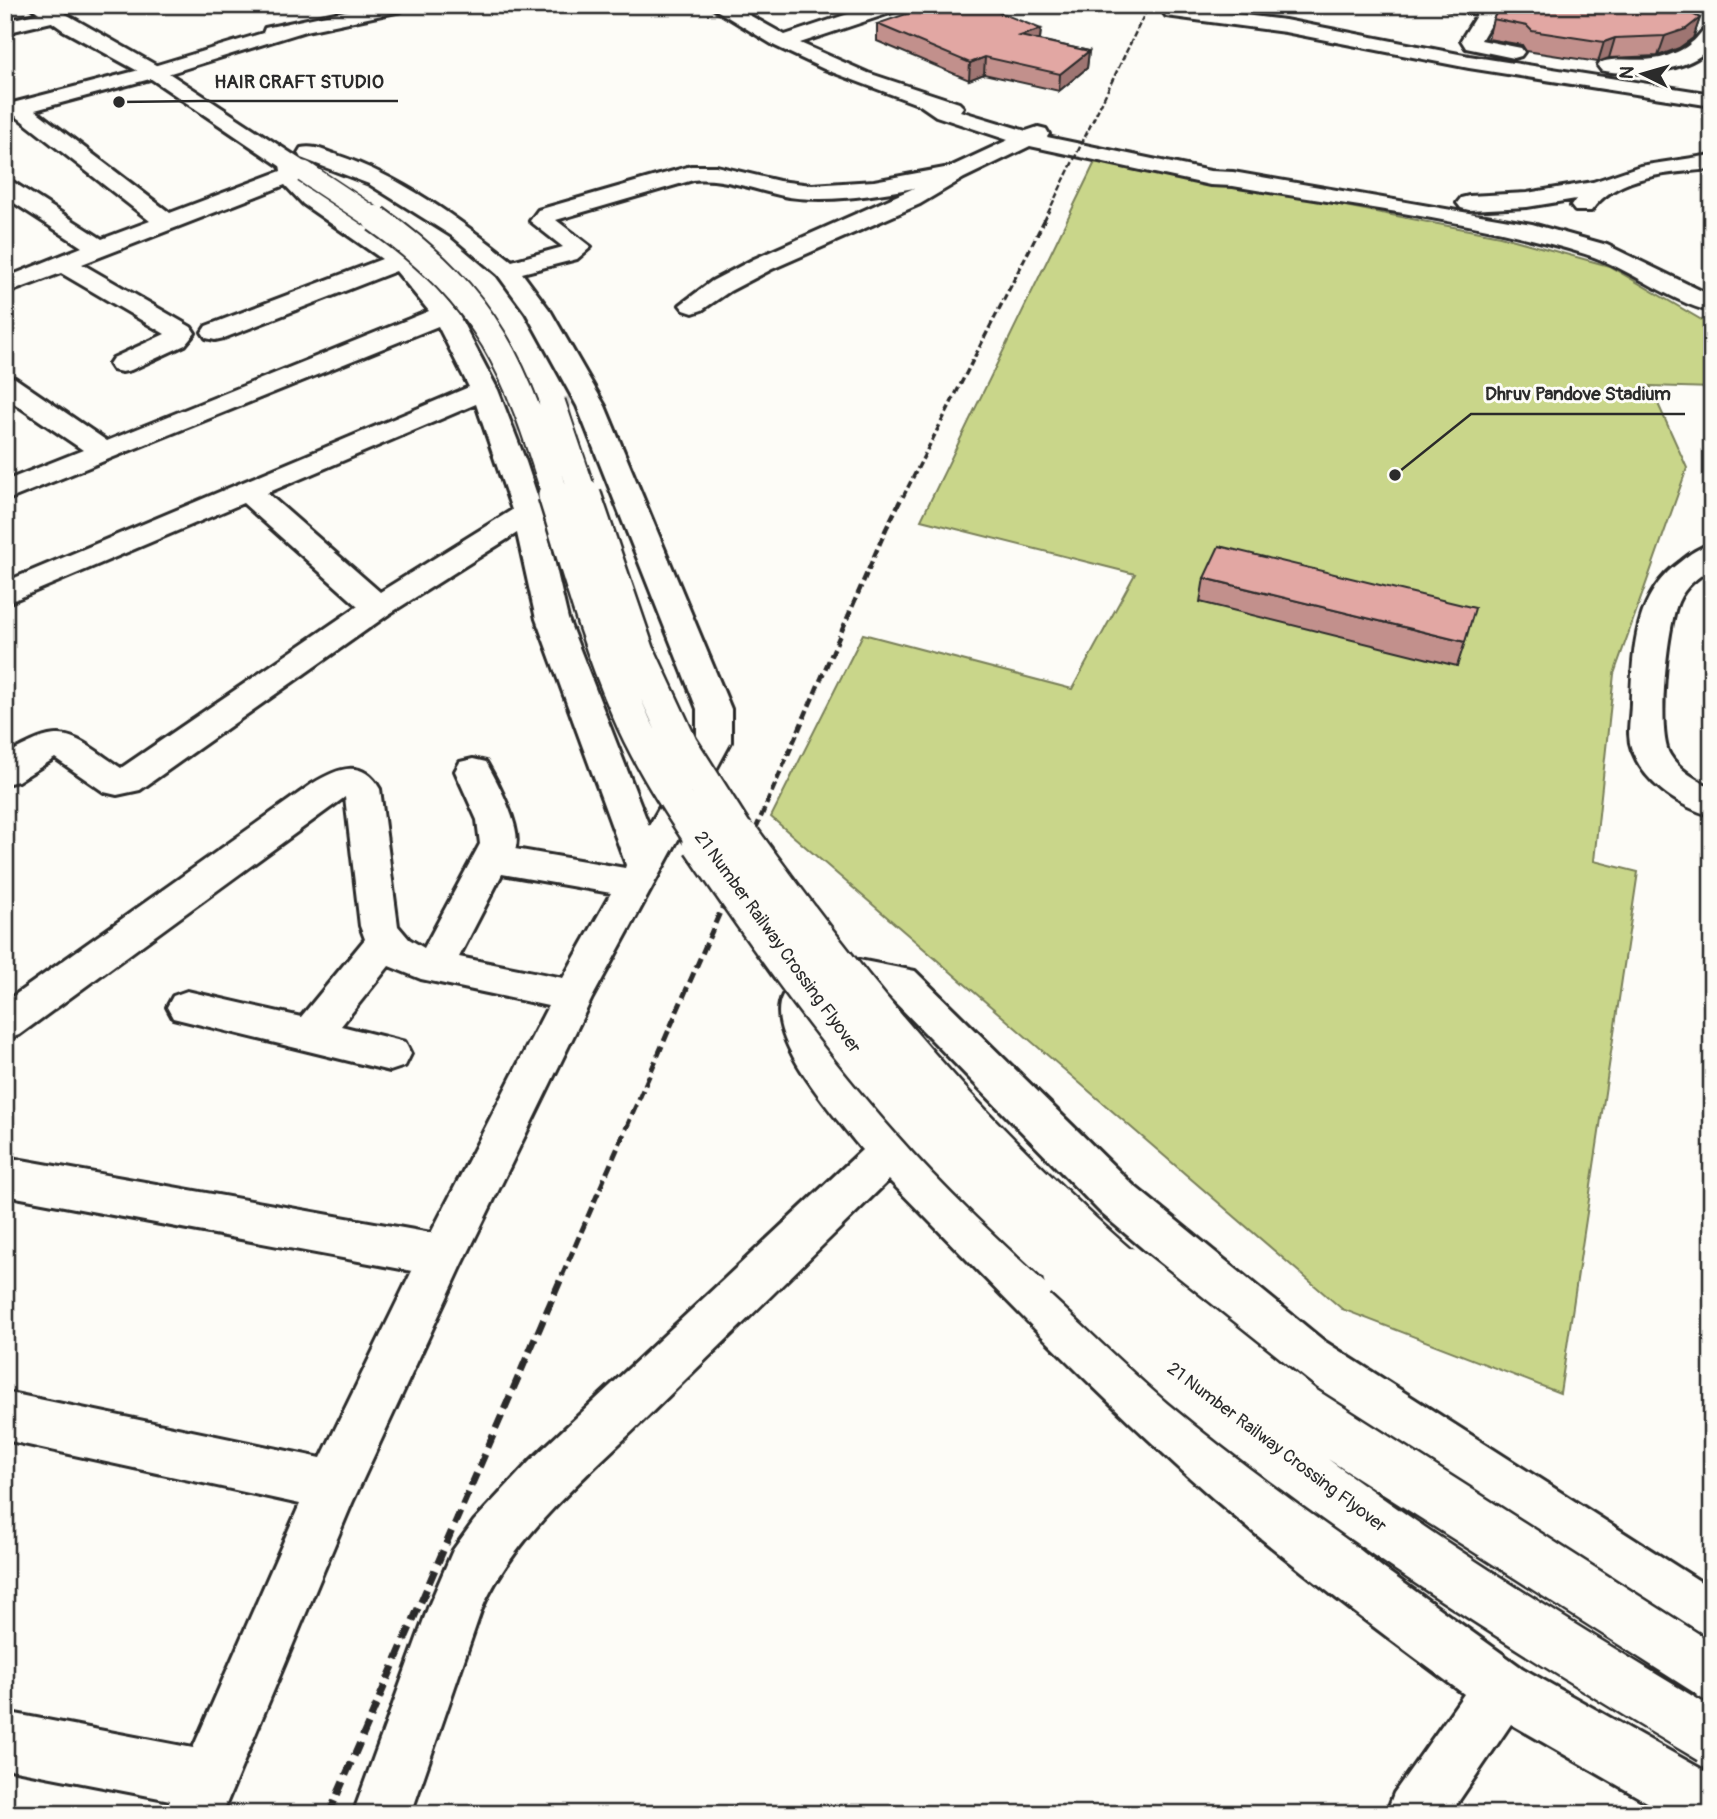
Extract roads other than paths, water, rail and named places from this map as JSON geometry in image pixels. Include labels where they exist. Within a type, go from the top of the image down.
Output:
[{"type":"street","points":[[12,110],[147,68],[171,57],[401,5]]},
{"type":"street","points":[[718,5],[775,38],[845,72],[929,103],[943,112],[1209,178],[1233,179],[1493,222],[1598,250],[1706,306]]},
{"type":"street","points":[[775,38],[895,5]]},
{"type":"street","points":[[1454,5],[1480,8],[1487,13],[1471,40],[1478,47],[1624,68],[1649,67],[1693,51],[1703,44],[1712,32]]},
{"type":"street","points":[[775,38],[824,15],[828,8]]},
{"type":"street","points":[[5,27],[45,10],[147,68],[303,165]]},
{"type":"street","points":[[1173,12],[1285,26],[1469,62],[1712,100]]},
{"type":"street","points":[[1219,36],[1258,43]]},
{"type":"street","points":[[1311,51],[1452,74],[1461,72],[1469,62]]},
{"type":"street","points":[[171,57],[203,79]]},
{"type":"street","points":[[12,110],[167,222]]},
{"type":"street","points":[[256,116],[303,165]]},
{"type":"street","points":[[693,305],[721,286],[763,264],[912,199],[956,173],[1033,136]]},
{"type":"street","points":[[1394,206],[1527,200],[1599,187],[1635,173],[1712,162]]},
{"type":"street","points":[[303,165],[296,184],[311,199],[400,261],[445,314],[484,390],[505,420],[552,619],[640,874]]},
{"type":"street","points":[[5,287],[303,165],[354,167],[377,179],[460,231],[508,270],[538,312],[714,709],[716,727],[713,742],[573,996],[443,1256],[334,1486],[200,1796],[5,1740]]},
{"type":"street","name":"21 Number Railway Crossing Flyover","points":[[303,165],[382,202],[468,267],[523,335],[550,396],[638,653],[681,746],[723,816],[778,892],[854,990],[942,1093],[1016,1171],[1112,1261],[1301,1411],[1712,1673]]},
{"type":"street","name":"21 Number Railway Crossing Flyover","points":[[303,165],[415,247],[446,275],[476,309],[498,346],[528,408],[610,662],[660,776],[836,1028],[933,1141],[1023,1233],[1186,1381],[1368,1517],[1541,1632],[1712,1738]]},
{"type":"street","points":[[508,270],[568,254],[579,247],[542,221],[546,215],[691,173],[713,173],[769,186],[816,191],[885,186],[956,173]]},
{"type":"street","points":[[5,187],[100,248]]},
{"type":"street","points":[[1598,250],[1585,229],[1580,213],[1584,201],[1599,187]]},
{"type":"street","points":[[215,332],[400,261]]},
{"type":"street","points":[[62,263],[182,333],[176,339],[122,364]]},
{"type":"street","points":[[5,492],[445,314]]},
{"type":"street","points":[[5,384],[105,452]]},
{"type":"street","points":[[5,594],[249,493],[484,390]]},
{"type":"street","points":[[249,493],[378,607]]},
{"type":"street","points":[[5,772],[49,746],[57,745],[65,747],[117,783],[127,781],[378,607],[528,513]]},
{"type":"street","points":[[1712,553],[1672,585],[1660,606],[1650,656],[1646,742],[1656,761],[1674,781],[1712,803]]},
{"type":"street","points":[[434,967],[499,844],[495,820],[473,771]]},
{"type":"street","points":[[5,1024],[341,783],[356,781],[362,789],[379,926],[384,942],[398,954],[434,967],[573,996]]},
{"type":"street","points":[[492,859],[640,874]]},
{"type":"street","points":[[310,1036],[384,942]]},
{"type":"street","points":[[1712,1618],[1686,1605],[1307,1357],[1117,1199],[901,982],[859,975],[797,1006],[800,1029],[821,1066],[889,1152],[1105,1366],[1232,1481],[1364,1587],[1502,1688],[1712,1807]]},
{"type":"street","points":[[187,1007],[390,1055]]},
{"type":"street","points":[[382,1814],[456,1608],[472,1569],[492,1539],[549,1478],[889,1152]]},
{"type":"street","points":[[5,1176],[443,1256]]},
{"type":"street","points":[[1024,1285],[1011,1249],[1020,1207],[1063,1189],[1117,1199]]},
{"type":"street","points":[[5,1416],[334,1486]]},
{"type":"street","points":[[1415,1814],[1502,1688]]},
{"type":"tunnel","points":[[514,419],[571,409]]},
{"type":"railway","points":[[1044,220],[1149,5]]},
{"type":"railway","points":[[903,497],[1044,220]]},
{"type":"railway","points":[[750,842],[903,495]]},
{"type":"railway","points":[[562,1276],[751,841]]},
{"type":"railway","points":[[329,1814],[563,1274]]},
{"type":"place","name":"HAIR CRAFT STUDIO","points":[[119,102]]},
{"type":"place","name":"Dhruv Pandove Stadium","points":[[1395,475]]}]
